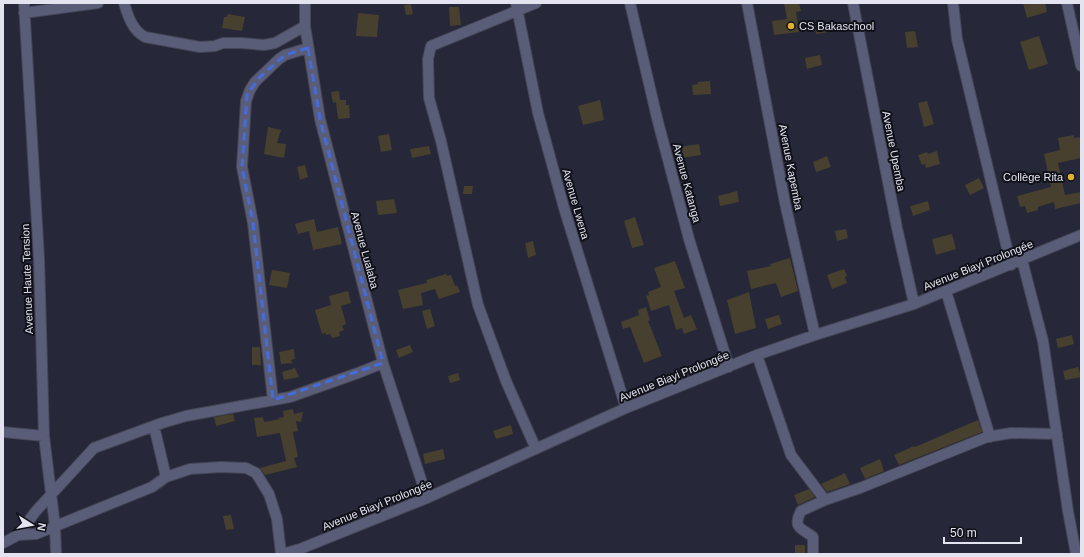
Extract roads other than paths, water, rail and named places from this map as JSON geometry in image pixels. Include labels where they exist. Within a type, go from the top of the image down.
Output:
[{"type":"street","points":[[24,8],[98,3]]},
{"type":"street","points":[[124,3],[133,26],[138,33],[145,37],[200,47],[223,43],[264,45],[275,43],[305,26]]},
{"type":"street","name":"Avenue Lualaba","points":[[305,3],[305,26],[320,118],[383,363],[427,498]]},
{"type":"street","points":[[536,3],[517,7],[431,46],[428,60],[429,98],[441,141],[478,305],[506,381],[536,449]]},
{"type":"street","name":"Avenue Katanga","points":[[630,3],[658,122],[689,239],[728,367]]},
{"type":"street","name":"Avenue Kapemba","points":[[747,3],[785,203],[814,335]]},
{"type":"street","name":"Avenue Upemba","points":[[853,3],[897,228],[914,304]]},
{"type":"street","points":[[953,3],[957,39],[1011,265]]},
{"type":"street","points":[[1067,3],[1081,66]]},
{"type":"street","name":"Avenue Lwena","points":[[517,7],[538,113],[562,201],[626,408]]},
{"type":"street","name":"Avenue Haute Tension","points":[[24,8],[39,258],[44,436],[55,526],[56,554]]},
{"type":"street","points":[[273,400],[253,223],[242,167],[246,101],[255,82],[279,59],[285,55],[308,48]]},
{"type":"street","name":"Avenue Biayi Prolongée","points":[[281,554],[300,549],[427,498],[626,408],[757,355],[814,335],[914,304],[1081,236]]},
{"type":"street","points":[[1022,260],[1043,341],[1068,511],[1076,554]]},
{"type":"street","points":[[946,291],[990,436]]},
{"type":"street","points":[[757,355],[791,455],[825,500]]},
{"type":"street","points":[[18,535],[36,511],[94,448],[186,416],[290,397],[383,363]]},
{"type":"street","points":[[154,426],[166,477]]},
{"type":"street","points":[[3,432],[44,436]]},
{"type":"street","points":[[814,554],[812,537],[798,527],[799,515],[801,511],[825,500],[860,488],[990,436],[1011,433],[1057,434]]},
{"type":"street","points":[[3,543],[18,535],[36,534],[152,487],[166,477],[190,469],[221,467],[246,468],[256,473],[269,494],[277,519],[281,554]]},
{"type":"place","name":"CS Bakaschool","points":[[791,26]]},
{"type":"place","name":"Collège Rita","points":[[1071,177]]}]
